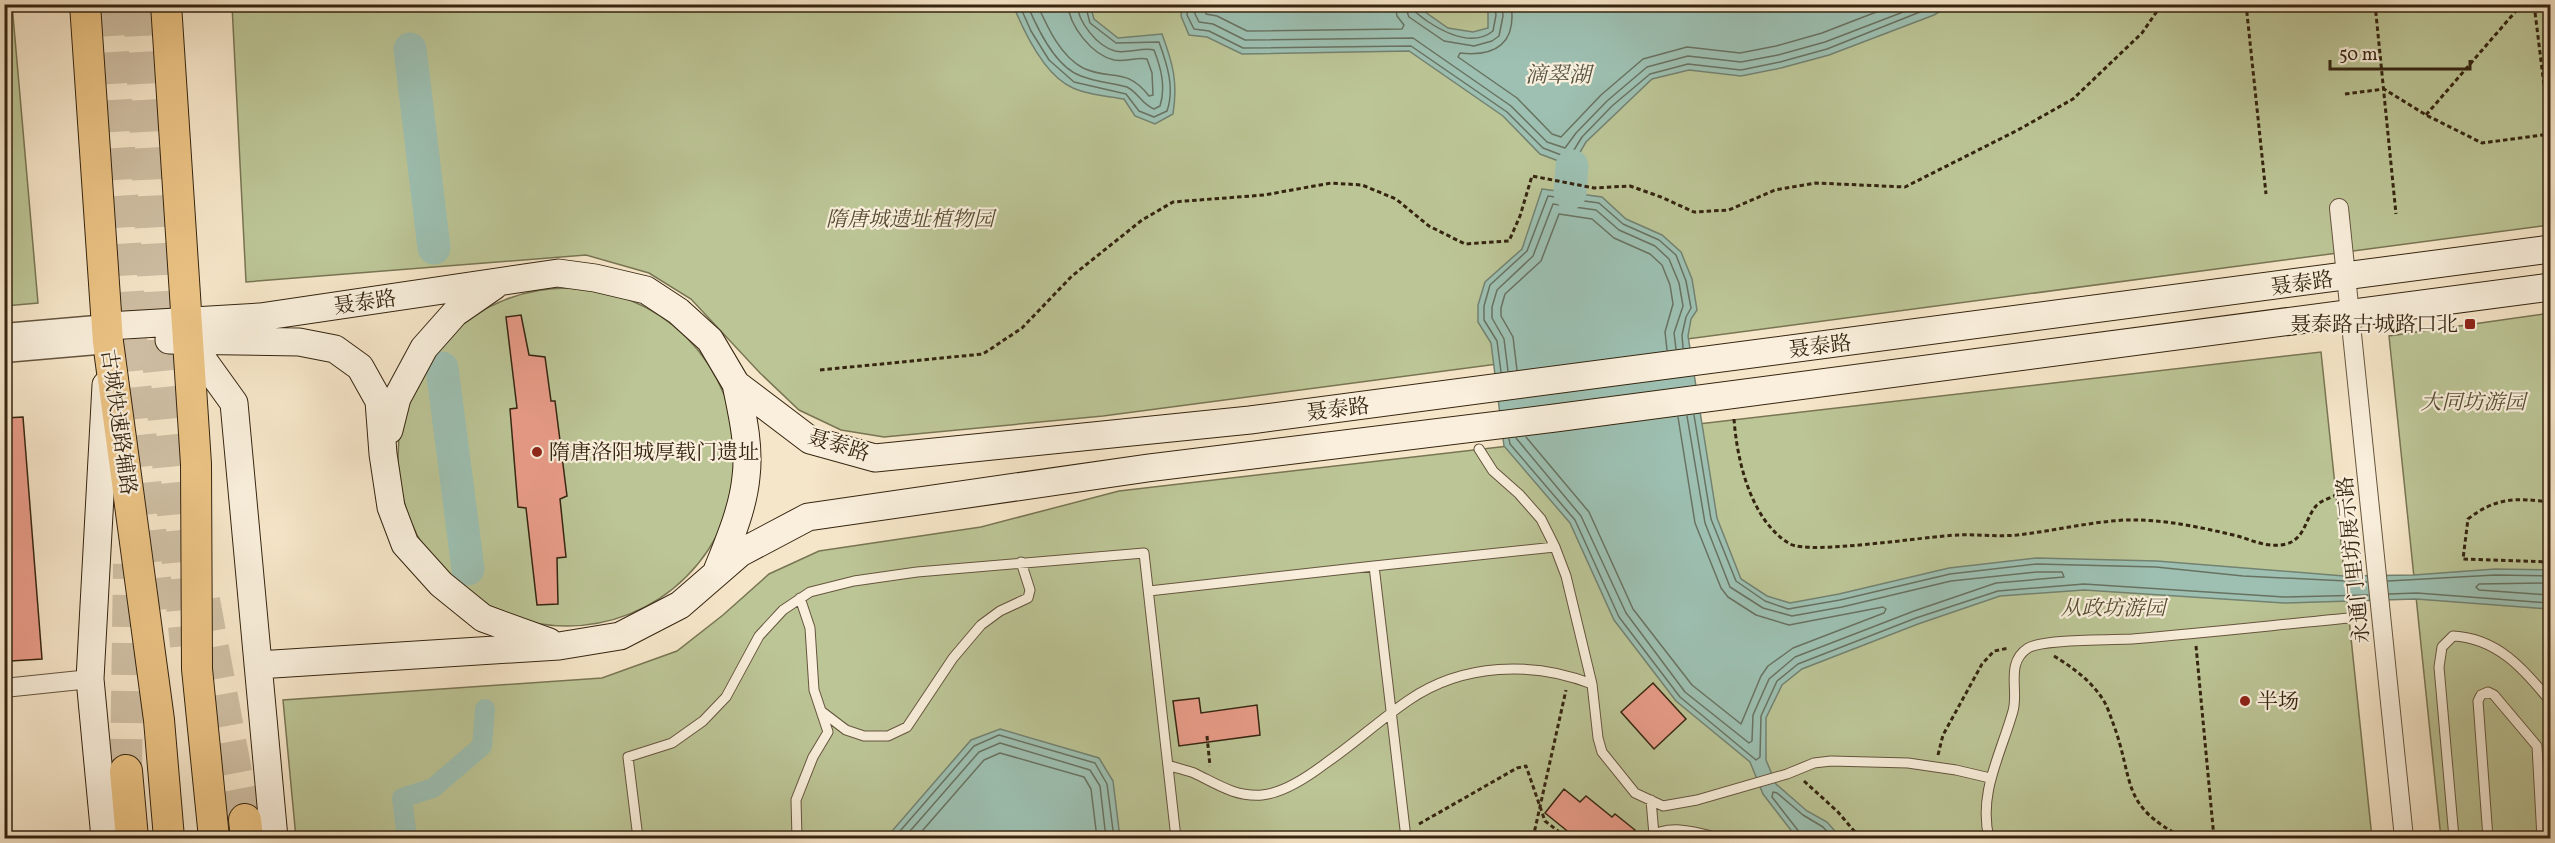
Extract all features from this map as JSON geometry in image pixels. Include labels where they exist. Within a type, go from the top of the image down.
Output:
[{"type":"highway","points":[[126,771],[132,838]]},
{"type":"main road","name":"古城快速路辅路","points":[[85,4],[108,334],[159,720],[169,838]]},
{"type":"main road","points":[[166,4],[196,464],[197,669],[214,838]]},
{"type":"main road","name":"聂泰路","points":[[188,330],[260,317],[558,273],[595,278],[646,290],[678,311],[710,340],[736,384],[810,440],[875,458],[1274,417],[2550,249]]},
{"type":"main road","points":[[382,454],[397,398],[424,348],[455,313],[500,282]]},
{"type":"main road","name":"聂泰路","points":[[258,665],[559,646],[620,636],[680,605],[740,553],[808,517],[1174,464],[1555,418],[2550,287]]},
{"type":"main road","points":[[188,330],[234,403],[274,838]]},
{"type":"main road","points":[[105,838],[90,680],[108,334],[188,330],[299,342],[335,349],[360,367],[380,401],[382,454],[391,507],[405,544],[441,584],[483,618],[559,646]]},
{"type":"main road","points":[[715,574],[734,528],[747,476],[744,421],[736,384]]},
{"type":"street","name":"永通门里坊展示路","points":[[2339,208],[2404,838]]},
{"type":"street","points":[[4,335],[108,334]]},
{"type":"street","points":[[4,351],[108,334]]},
{"type":"street","points":[[4,688],[90,680]]},
{"type":"lane","points":[[1479,449],[1493,471],[1520,494],[1541,519],[1556,547],[1566,576],[1592,684],[1598,738],[1602,752],[1635,793],[1663,806],[1750,786],[1814,764],[1831,761],[1908,763],[1990,778]]},
{"type":"lane","points":[[1149,591],[1556,547]]},
{"type":"lane","points":[[638,838],[628,757],[672,743],[703,721],[726,697],[759,636],[783,610],[810,592],[854,581],[917,572],[1144,553],[1176,838]]},
{"type":"lane","points":[[821,711],[846,730],[864,736],[888,736],[907,727],[952,658],[981,625],[1000,611],[1028,598],[1030,590],[1021,562]]},
{"type":"lane","points":[[1374,566],[1406,835]]},
{"type":"lane","points":[[797,838],[796,800],[813,757],[828,732],[814,690],[810,628],[800,598]]},
{"type":"lane","points":[[1989,838],[1985,822],[1990,778],[2014,709],[2013,677],[2017,660],[2029,647],[2349,618]]},
{"type":"lane","points":[[2454,838],[2439,667],[2442,647],[2453,636],[2470,637],[2487,644],[2509,656],[2526,671],[2550,701]]},
{"type":"lane","points":[[1168,765],[1244,795],[1264,795],[1284,788],[1322,766],[1412,698],[1454,677],[1494,669],[1533,669],[1569,676],[1592,684]]},
{"type":"lane","points":[[2488,838],[2478,701],[2481,695],[2488,692],[2494,695],[2537,746],[2542,838]]},
{"type":"lane","points":[[1651,800],[1651,837],[1669,830],[1693,831],[1719,838]]},
{"type":"path","points":[[820,370],[982,354],[1022,328],[1072,276],[1142,220],[1173,202],[1264,195],[1331,183],[1362,186],[1396,199],[1429,226],[1465,244],[1509,241],[1520,216],[1532,176],[1594,188],[1630,186],[1694,212],[1729,210],[1775,190],[1816,183],[1905,186],[2018,130],[2073,99],[2142,33],[2162,4]]},
{"type":"path","points":[[2246,4],[2266,194]]},
{"type":"path","points":[[2375,4],[2396,214]]},
{"type":"path","points":[[2426,115],[2522,4]]},
{"type":"path","points":[[2345,94],[2384,89],[2426,115],[2482,143],[2550,134],[2534,4]]},
{"type":"path","points":[[1734,419],[1742,473],[1756,505],[1774,531],[1792,545],[1822,547],[1956,535],[2014,535],[2125,520],[2187,524],[2233,534],[2266,546],[2289,543],[2302,534],[2317,504],[2336,495]]},
{"type":"path","points":[[2550,502],[2526,499],[2493,503],[2476,513],[2468,519],[2463,559],[2550,562]]},
{"type":"path","points":[[2195,633],[2214,838]]},
{"type":"path","points":[[2038,645],[2077,670],[2103,699],[2117,735],[2126,777],[2140,808],[2163,828],[2184,838]]},
{"type":"path","points":[[1936,767],[1943,735],[1982,664],[1994,651],[2010,647],[2025,651]]},
{"type":"path","points":[[1533,838],[1569,676]]},
{"type":"path","points":[[1207,736],[1212,783]]},
{"type":"path","points":[[1406,835],[1516,768],[1526,766],[1545,821],[1567,838]]},
{"type":"path","points":[[1791,773],[1838,813],[1860,838]]},
{"type":"green space","points":[[12,4],[38,303],[5,306],[4,5]]},
{"type":"green space","name":"隋唐城遗址植物园","points":[[232,5],[2550,5],[2550,225],[1103,416],[884,437],[841,430],[799,410],[760,373],[691,299],[649,273],[586,255],[246,282]]},
{"type":"green space","points":[[567,288],[600,291],[632,301],[661,316],[687,337],[708,363],[723,392],[733,424],[736,457],[733,490],[723,522],[708,551],[687,577],[661,598],[632,613],[600,623],[567,626],[534,623],[502,613],[473,598],[447,577],[426,551],[411,522],[401,490],[398,457],[401,424],[411,392],[426,363],[447,337],[473,316],[502,301],[534,291]]},
{"type":"green space","name":"大同坊游园","points":[[2550,313],[2550,838],[2441,838],[2389,336]]},
{"type":"green space","name":"从政坊游园","points":[[2321,352],[2372,838],[296,838],[283,700],[602,678],[677,651],[723,615],[769,574],[819,551],[981,527],[1119,491]]},
{"type":"water","points":[[1013,5],[1090,5],[1094,19],[1118,38],[1162,34],[1174,73],[1173,114],[1155,124],[1135,116],[1124,99],[1085,92],[1063,82],[1053,74],[1037,52]]},
{"type":"water","name":"滴翠湖","points":[[1182,5],[1415,5],[1448,28],[1473,32],[1488,28],[1488,5],[1951,5],[1934,15],[1829,55],[1781,68],[1741,76],[1689,70],[1652,79],[1586,142],[1572,166],[1540,154],[1503,116],[1409,51],[1242,54],[1207,37],[1189,35],[1181,16]]},
{"type":"water","points":[[1542,189],[1602,197],[1626,219],[1662,235],[1681,252],[1692,279],[1697,310],[1691,319],[1688,336],[1717,518],[1741,579],[1767,596],[1790,603],[1949,568],[2037,558],[2157,561],[2344,576],[2414,575],[2495,569],[2550,570],[2550,609],[2416,599],[2284,603],[2084,590],[2000,596],[1918,624],[1802,669],[1782,685],[1766,718],[1766,760],[1776,784],[1807,811],[1827,822],[1841,838],[1797,838],[1763,794],[1750,762],[1676,701],[1614,620],[1570,523],[1504,446],[1491,343],[1478,322],[1478,305],[1485,282],[1522,249]]},
{"type":"water","points":[[1000,729],[1099,758],[1113,781],[1120,838],[944,836],[886,838],[971,740]]},
{"type":"building","name":"隋唐洛阳城厚载门遗址","points":[[521,315],[529,355],[545,357],[551,401],[555,401],[567,496],[560,499],[566,557],[557,558],[558,604],[537,605],[526,508],[518,507],[510,409],[517,408],[506,317]]},
{"type":"building","points":[[23,417],[42,659],[11,661],[4,574],[4,418]]},
{"type":"building","points":[[1653,683],[1686,719],[1654,749],[1621,712]]},
{"type":"building","points":[[1199,698],[1201,713],[1257,705],[1260,735],[1179,746],[1173,701]]},
{"type":"building","points":[[1564,789],[1580,802],[1586,796],[1612,817],[1615,814],[1635,830],[1628,838],[1576,838],[1545,813]]},
{"type":"waterway","points":[[410,49],[434,248]]},
{"type":"waterway","points":[[1570,193],[1572,166]]},
{"type":"waterway","points":[[442,368],[468,569]]},
{"type":"waterway","points":[[407,838],[402,798],[433,788],[482,746],[485,709]]},
{"type":"tunnel","points":[[110,4],[132,353],[159,617]]},
{"type":"tunnel","points":[[139,4],[157,350],[186,646]]},
{"type":"tunnel","points":[[126,771],[129,564]]},
{"type":"tunnel","points":[[204,600],[245,820]]},
{"type":"place","name":"聂泰路古城路口北","points":[[2470,324]]},
{"type":"place","name":"隋唐洛阳城厚载门遗址","points":[[537,452]]},
{"type":"place","name":"半场","points":[[2245,701]]}]
